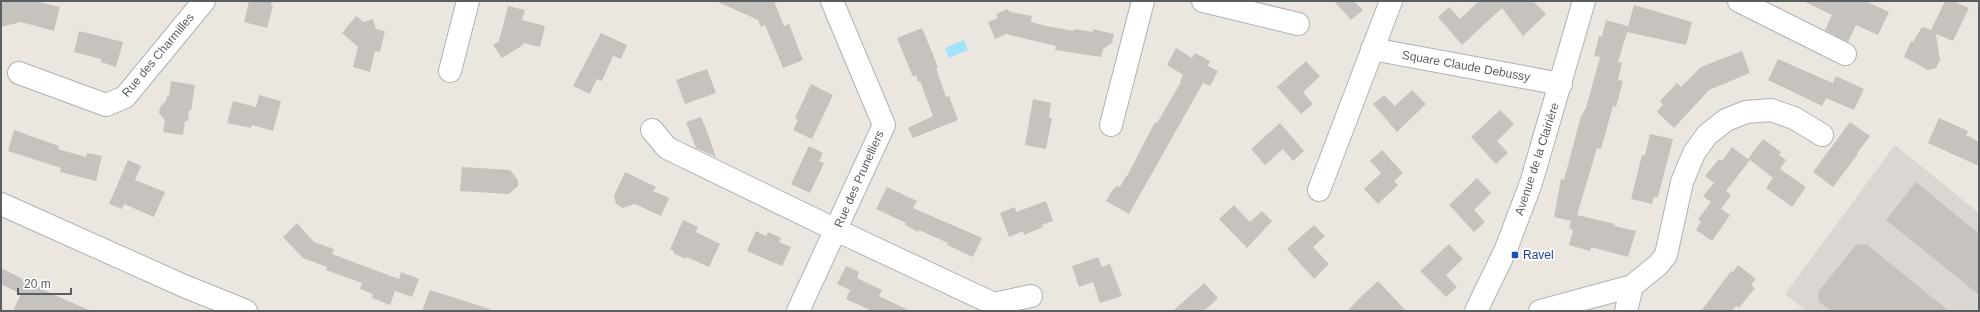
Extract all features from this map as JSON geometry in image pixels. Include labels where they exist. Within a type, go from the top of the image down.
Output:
[{"type":"street","name":"Rue des Charmilles","points":[[19,73],[106,105],[125,97],[204,1]]},
{"type":"street","points":[[450,71],[468,1]]},
{"type":"street","name":"Rue des Prunelliers","points":[[798,311],[884,125],[832,1]]},
{"type":"street","points":[[1111,125],[1143,1]]},
{"type":"street","points":[[1203,1],[1298,24]]},
{"type":"street","points":[[1319,190],[1391,1]]},
{"type":"street","name":"Avenue de la Clairière","points":[[1476,311],[1506,249],[1531,183],[1584,1]]},
{"type":"street","points":[[1739,1],[1845,54]]},
{"type":"street","name":"Square Claude Debussy","points":[[1372,49],[1561,84]]},
{"type":"street","points":[[1540,311],[1632,286],[1658,265],[1666,255],[1682,182],[1694,153],[1707,135],[1726,120],[1746,112],[1771,110],[1794,118],[1822,135]]},
{"type":"street","points":[[652,130],[667,148],[836,230],[994,304],[1031,296]]},
{"type":"street","points":[[1,204],[184,286],[246,311]]},
{"type":"street","points":[[1626,311],[1632,286]]},
{"type":"shaded area","points":[[1895,145],[1979,213],[1979,311],[1806,311],[1785,294]]},
{"type":"water","points":[[964,40],[968,50],[949,58],[945,48]]},
{"type":"building","points":[[7,1],[35,1],[60,7],[54,31],[21,22],[1,27],[1,3]]},
{"type":"building","points":[[249,1],[272,1],[271,6],[273,6],[267,28],[244,22]]},
{"type":"building","points":[[716,1],[774,1],[784,26],[789,24],[803,60],[783,68],[765,25],[761,27],[758,20]]},
{"type":"building","points":[[1334,1],[1354,1],[1363,10],[1351,20]]},
{"type":"building","points":[[1479,1],[1533,1],[1546,14],[1523,36],[1502,8],[1462,45],[1438,17],[1449,7],[1460,19]]},
{"type":"building","points":[[1803,1],[1866,1],[1889,12],[1878,35],[1856,25],[1848,42],[1825,30],[1832,15]]},
{"type":"building","points":[[1945,1],[1953,1],[1969,8],[1953,41],[1936,34],[1940,60],[1936,68],[1928,70],[1904,57],[1911,41],[1913,42],[1922,27],[1931,30]]},
{"type":"building","points":[[1634,5],[1692,22],[1686,45],[1627,32],[1618,62],[1622,63],[1618,80],[1623,81],[1616,107],[1613,106],[1601,149],[1597,148],[1577,215],[1615,224],[1614,226],[1636,231],[1628,257],[1591,247],[1590,251],[1569,245],[1573,230],[1569,228],[1571,221],[1554,217],[1561,179],[1564,180],[1581,116],[1586,108],[1600,57],[1594,56],[1599,36],[1602,36],[1606,20],[1628,26]]},
{"type":"building","points":[[508,6],[525,10],[522,20],[545,26],[540,47],[523,43],[523,45],[502,58],[493,45],[499,41]]},
{"type":"building","points":[[1008,9],[1010,12],[1032,16],[1031,22],[1046,26],[1074,31],[1075,29],[1093,32],[1093,29],[1114,34],[1112,43],[1103,49],[1101,57],[1055,50],[1056,46],[1006,34],[995,39],[988,22],[998,18],[996,14]]},
{"type":"building","points":[[356,16],[364,22],[373,19],[376,29],[385,31],[380,52],[375,51],[370,72],[353,67],[358,47],[342,33]]},
{"type":"building","points":[[922,28],[938,67],[936,68],[946,97],[949,96],[958,120],[913,138],[908,128],[933,116],[920,81],[918,82],[916,75],[913,77],[897,38]]},
{"type":"building","points":[[79,31],[123,42],[116,67],[101,62],[101,59],[74,52]]},
{"type":"building","points":[[601,33],[627,45],[621,59],[613,56],[602,81],[597,79],[590,94],[573,86]]},
{"type":"building","points":[[1176,48],[1192,58],[1195,53],[1210,61],[1208,66],[1218,71],[1210,86],[1203,83],[1129,214],[1106,201],[1111,192],[1117,186],[1120,187],[1127,176],[1155,122],[1157,123],[1181,82],[1180,81],[1183,75],[1167,65]]},
{"type":"building","points":[[1742,51],[1750,73],[1709,90],[1674,128],[1657,112],[1663,105],[1660,101],[1677,83],[1681,87],[1701,67]]},
{"type":"building","points":[[1778,59],[1833,83],[1836,76],[1864,89],[1854,110],[1826,98],[1822,106],[1768,80]]},
{"type":"building","points":[[1306,61],[1320,76],[1303,92],[1313,104],[1301,114],[1277,87]]},
{"type":"building","points":[[707,69],[716,93],[685,104],[676,80]]},
{"type":"building","points":[[171,81],[195,85],[191,111],[189,110],[188,121],[185,121],[183,135],[163,132],[165,120],[159,113],[160,107],[166,101],[167,95],[169,96]]},
{"type":"building","points":[[811,84],[833,95],[812,139],[793,130],[798,120],[795,118]]},
{"type":"building","points":[[1412,90],[1426,104],[1397,132],[1373,104],[1384,95],[1395,106]]},
{"type":"building","points":[[259,95],[281,101],[273,131],[252,125],[251,128],[227,123],[233,101],[256,107]]},
{"type":"building","points":[[1033,99],[1051,103],[1049,118],[1052,118],[1046,149],[1025,145]]},
{"type":"building","points":[[1500,110],[1514,124],[1497,141],[1508,153],[1496,164],[1471,137]]},
{"type":"building","points":[[701,117],[716,157],[696,148],[686,122]]},
{"type":"building","points":[[1939,118],[1968,131],[1966,135],[1979,142],[1979,166],[1928,143]]},
{"type":"building","points":[[1850,122],[1870,136],[1833,187],[1813,172]]},
{"type":"building","points":[[1280,123],[1304,151],[1293,161],[1283,149],[1265,165],[1251,149]]},
{"type":"building","points":[[14,130],[59,146],[58,149],[86,157],[87,153],[102,156],[96,181],[60,172],[61,168],[8,151]]},
{"type":"building","points":[[1650,134],[1673,139],[1658,197],[1654,197],[1652,204],[1631,199],[1642,155],[1645,155]]},
{"type":"building","points":[[1763,139],[1781,152],[1779,155],[1786,160],[1780,169],[1806,187],[1792,207],[1766,188],[1773,178],[1750,160],[1726,191],[1731,195],[1721,209],[1730,215],[1712,241],[1696,230],[1701,222],[1698,219],[1711,202],[1703,196],[1714,183],[1705,176],[1719,159],[1722,161],[1732,147],[1748,159]]},
{"type":"building","points":[[809,146],[823,153],[819,161],[824,163],[810,193],[791,184]]},
{"type":"building","points":[[1382,150],[1403,173],[1394,181],[1398,185],[1378,204],[1364,189],[1381,173],[1370,161]]},
{"type":"building","points":[[128,160],[141,166],[135,180],[165,192],[154,217],[124,204],[122,209],[109,204]]},
{"type":"building","points":[[462,167],[510,170],[518,180],[518,186],[509,194],[460,191]]},
{"type":"building","points":[[625,172],[656,187],[653,191],[669,198],[661,216],[635,204],[623,208],[616,204],[614,196]]},
{"type":"building","points":[[1477,178],[1491,193],[1474,210],[1485,222],[1474,232],[1449,205]]},
{"type":"building","points":[[1916,182],[1979,234],[1979,295],[1886,220]]},
{"type":"building","points":[[887,187],[917,201],[913,208],[982,238],[973,257],[947,245],[948,243],[919,230],[918,232],[905,225],[906,223],[876,209]]},
{"type":"building","points":[[1046,201],[1053,221],[1024,235],[1023,231],[1009,237],[1000,213],[1015,207],[1016,212]]},
{"type":"building","points":[[1234,205],[1250,222],[1262,211],[1272,221],[1247,248],[1219,219]]},
{"type":"building","points":[[683,220],[698,227],[696,232],[720,244],[709,267],[687,257],[686,259],[673,253],[674,251],[670,249]]},
{"type":"building","points":[[297,223],[314,242],[334,249],[332,254],[399,279],[401,272],[419,279],[412,297],[395,291],[390,305],[372,298],[373,294],[360,289],[362,283],[326,270],[327,267],[303,258],[283,237]]},
{"type":"building","points":[[1314,225],[1325,236],[1313,247],[1329,264],[1314,279],[1287,249]]},
{"type":"building","points":[[756,231],[766,236],[768,232],[781,238],[779,242],[791,247],[782,266],[747,251]]},
{"type":"building","points":[[1449,244],[1463,259],[1446,275],[1457,287],[1446,297],[1420,271]]},
{"type":"building","points":[[1866,244],[1949,311],[1831,311],[1819,302],[1818,292],[1856,245]]},
{"type":"building","points":[[1098,257],[1102,267],[1110,264],[1122,296],[1100,303],[1093,282],[1079,287],[1072,266]]},
{"type":"building","points":[[1738,265],[1756,279],[1751,285],[1755,288],[1739,308],[1736,306],[1732,311],[1701,311],[1731,271],[1733,272]]},
{"type":"building","points":[[846,266],[859,272],[857,278],[882,290],[879,296],[910,311],[872,311],[846,299],[850,290],[837,284]]},
{"type":"building","points":[[1,268],[46,291],[91,311],[13,311],[21,294],[1,284]]},
{"type":"building","points":[[1378,281],[1406,311],[1347,311],[1363,295]]},
{"type":"building","points":[[1204,283],[1218,298],[1204,311],[1173,311]]},
{"type":"building","points":[[430,290],[490,309],[489,311],[422,311]]},
{"type":"place","name":"Ravel","points":[[1515,255]]}]
